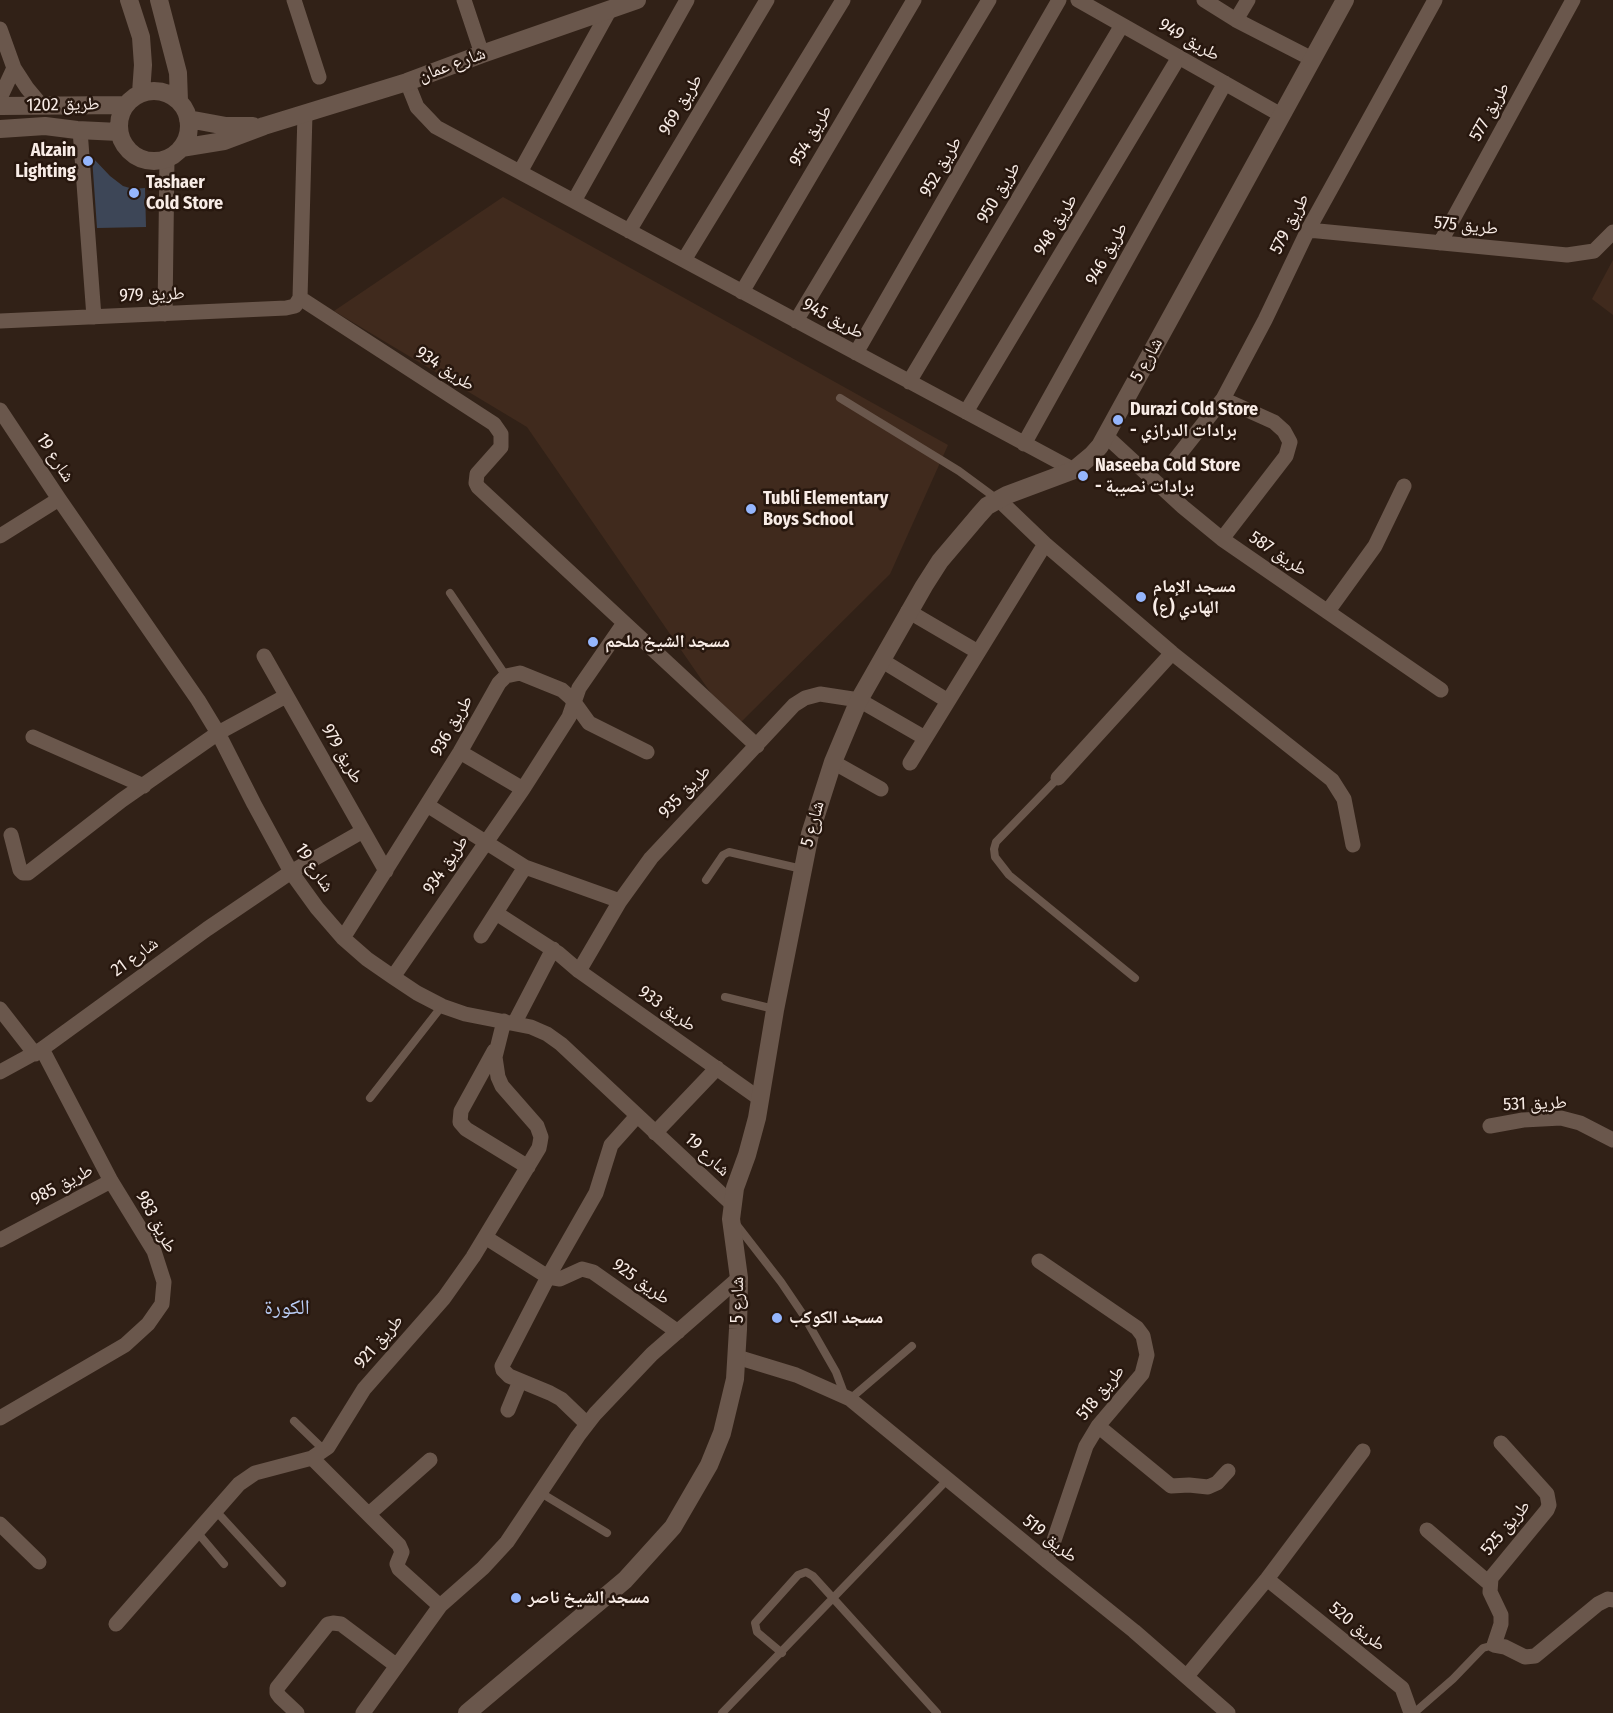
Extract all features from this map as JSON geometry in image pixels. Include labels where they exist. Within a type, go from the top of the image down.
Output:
[{"type":"street","points":[[129,0],[141,37],[143,65],[141,93]]},
{"type":"street","points":[[159,0],[178,73],[179,101]]},
{"type":"street","points":[[294,0],[319,77]]},
{"type":"street","points":[[464,0],[482,54]]},
{"type":"street","name":"شارع عمان","points":[[174,153],[224,141],[264,126],[407,82],[635,0]]},
{"type":"street","points":[[574,201],[687,0]]},
{"type":"street","name":"طريق 969","points":[[629,231],[767,0]]},
{"type":"street","points":[[684,260],[843,0]]},
{"type":"street","name":"طريق 954","points":[[742,292],[914,0]]},
{"type":"street","points":[[796,321],[989,0]]},
{"type":"street","name":"طريق 952","points":[[856,353],[1059,0]]},
{"type":"street","name":"طريق 949","points":[[1078,0],[1281,115]]},
{"type":"street","points":[[1204,0],[1236,20],[1312,59]]},
{"type":"street","points":[[1236,20],[1248,0]]},
{"type":"street","name":"شارع 5","points":[[467,1713],[625,1580],[673,1527],[709,1465],[722,1433],[730,1405],[737,1358],[739,1278],[732,1212],[735,1188],[753,1136],[802,869],[820,796],[859,700],[908,611],[940,561],[979,515],[998,499],[1074,470],[1092,456],[1106,435],[1345,0]]},
{"type":"street","name":"طريق 579","points":[[1174,461],[1222,399],[1265,320],[1308,230],[1435,0]]},
{"type":"street","name":"طريق 577","points":[[1440,243],[1573,0]]},
{"type":"street","points":[[520,172],[609,11]]},
{"type":"street","name":"طريق 950","points":[[909,382],[1122,25]]},
{"type":"street","points":[[1,37],[14,68],[42,106]]},
{"type":"street","name":"طريق 948","points":[[966,412],[1179,57]]},
{"type":"street","points":[[0,98],[14,68]]},
{"type":"street","name":"طريق 945","points":[[407,82],[417,107],[436,127],[1074,470]]},
{"type":"street","name":"طريق 946","points":[[1024,444],[1225,83]]},
{"type":"street","points":[[151,91],[161,91],[179,101],[185,109],[189,129],[186,139],[174,153],[157,161],[147,160],[129,150],[119,132],[119,122],[126,105],[141,93],[151,91]]},
{"type":"street","name":"طريق 1202","points":[[0,106],[126,105]]},
{"type":"street","points":[[300,298],[305,113]]},
{"type":"street","name":"شارع عمان","points":[[188,118],[226,126],[264,126]]},
{"type":"street","name":"طريق 1202","points":[[0,129],[45,126],[119,132]]},
{"type":"street","points":[[80,130],[94,317]]},
{"type":"street","points":[[165,314],[174,153]]},
{"type":"street","name":"طريق 575","points":[[1308,230],[1567,255],[1594,251],[1613,232]]},
{"type":"street","name":"طريق 979","points":[[0,321],[286,308],[295,306],[300,298]]},
{"type":"street","name":"طريق 934","points":[[300,298],[498,428],[501,434],[501,447],[477,474],[478,487],[757,746]]},
{"type":"street","points":[[1222,399],[1274,422],[1284,431],[1290,442],[1286,456],[1222,539]]},
{"type":"street","name":"شارع 19","points":[[0,410],[198,700],[291,872],[317,908],[343,938],[393,977],[442,1006],[465,1014],[531,1027],[547,1034],[561,1044],[655,1133],[732,1212]]},
{"type":"street","name":"طريق 587","points":[[1106,435],[1183,507],[1222,539],[1441,690]]},
{"type":"street","points":[[1328,611],[1375,546],[1404,486]]},
{"type":"street","points":[[0,536],[59,499]]},
{"type":"street","points":[[998,499],[1045,544],[1172,653],[1336,785],[1344,799],[1353,845]]},
{"type":"street","points":[[910,763],[1045,544]]},
{"type":"street","points":[[908,611],[978,652]]},
{"type":"street","name":"طريق 934","points":[[393,977],[523,789],[569,717],[579,688],[624,622]]},
{"type":"street","points":[[1058,778],[1172,653]]},
{"type":"street","name":"طريق 979","points":[[264,656],[387,871]]},
{"type":"street","points":[[881,660],[948,702]]},
{"type":"street","points":[[506,676],[519,673],[562,690],[589,723],[647,752]]},
{"type":"street","name":"طريق 936","points":[[343,938],[460,752],[499,683],[506,676]]},
{"type":"street","name":"طريق 935","points":[[579,971],[620,901],[640,872],[663,844],[794,705],[820,694],[859,700]]},
{"type":"street","points":[[11,835],[20,870],[28,873],[122,800],[218,734],[286,696]]},
{"type":"street","points":[[859,700],[925,738]]},
{"type":"street","points":[[33,737],[144,786]]},
{"type":"street","points":[[460,752],[523,789]]},
{"type":"street","points":[[833,762],[881,789]]},
{"type":"street","points":[[427,805],[525,867],[620,901]]},
{"type":"street","name":"شارع 21","points":[[0,1072],[38,1052],[207,929],[291,872],[363,831]]},
{"type":"street","points":[[481,936],[525,867]]},
{"type":"street","name":"طريق 933","points":[[496,913],[553,949],[579,971],[760,1099]]},
{"type":"street","points":[[509,1022],[553,949]]},
{"type":"street","name":"طريق 983","points":[[0,1009],[38,1052],[154,1251],[164,1282],[162,1304],[147,1324],[124,1345],[0,1418]]},
{"type":"street","name":"طريق 921","points":[[318,1454],[333,1440],[364,1389],[444,1298],[485,1237],[539,1148],[539,1131],[502,1086],[498,1077],[495,1057],[497,1047],[509,1022]]},
{"type":"street","points":[[497,1047],[461,1111],[459,1122],[466,1129],[528,1167]]},
{"type":"street","points":[[655,1133],[717,1068]]},
{"type":"street","points":[[587,1424],[561,1399],[505,1374],[503,1362],[596,1192],[611,1145],[636,1116]]},
{"type":"street","name":"طريق 531","points":[[1490,1126],[1523,1120],[1561,1118],[1580,1123],[1613,1140]]},
{"type":"street","name":"طريق 985","points":[[0,1240],[111,1180]]},
{"type":"street","points":[[485,1237],[548,1277]]},
{"type":"street","name":"طريق 518","points":[[1039,1261],[1137,1328],[1146,1345],[1148,1355],[1142,1374],[1098,1426],[1086,1446],[1047,1562]]},
{"type":"street","name":"طريق 925","points":[[548,1277],[560,1279],[582,1269],[593,1272],[678,1332]]},
{"type":"street","points":[[363,1713],[440,1606],[495,1556],[518,1528],[587,1424],[632,1373],[739,1278]]},
{"type":"street","name":"طريق 519","points":[[737,1358],[796,1375],[848,1398],[1134,1631],[1228,1713]]},
{"type":"street","points":[[508,1410],[520,1381]]},
{"type":"street","points":[[1098,1426],[1171,1486],[1208,1487],[1217,1483],[1228,1471]]},
{"type":"street","name":"طريق 525","points":[[1494,1645],[1500,1633],[1501,1615],[1492,1599],[1490,1584],[1494,1572],[1549,1505],[1547,1494],[1501,1443]]},
{"type":"street","points":[[1187,1676],[1267,1579],[1363,1451]]},
{"type":"street","points":[[116,1624],[239,1484],[255,1473],[318,1454],[369,1514],[401,1547],[402,1552],[397,1564],[399,1569],[440,1606]]},
{"type":"street","points":[[369,1514],[430,1460]]},
{"type":"street","points":[[0,1524],[39,1562]]},
{"type":"street","name":"طريق 525","points":[[1427,1530],[1490,1584]]},
{"type":"street","name":"طريق 520","points":[[1267,1579],[1402,1688],[1413,1713]]},
{"type":"street","points":[[1494,1645],[1505,1647],[1525,1657],[1536,1656],[1598,1604],[1608,1599],[1613,1600]]},
{"type":"street","points":[[297,1713],[280,1697],[277,1688],[325,1628],[333,1623],[340,1624],[397,1666]]},
{"type":"lane","points":[[840,398],[959,471],[998,499]]},
{"type":"lane","points":[[450,593],[506,676]]},
{"type":"lane","points":[[1058,778],[996,842],[995,857],[1009,876],[1136,978]]},
{"type":"lane","points":[[706,880],[723,855],[729,852],[802,869]]},
{"type":"lane","points":[[725,997],[775,1010]]},
{"type":"lane","points":[[370,1098],[442,1006]]},
{"type":"lane","name":"طريق 519","points":[[732,1212],[804,1316],[848,1398]]},
{"type":"lane","points":[[848,1398],[912,1346]]},
{"type":"lane","points":[[294,1421],[318,1454]]},
{"type":"lane","points":[[722,1713],[948,1479]]},
{"type":"lane","points":[[541,1493],[607,1533]]},
{"type":"lane","points":[[216,1511],[282,1583]]},
{"type":"lane","points":[[196,1532],[224,1564]]},
{"type":"lane","points":[[782,1653],[757,1632],[754,1626],[798,1575],[806,1572],[833,1598],[937,1713]]},
{"type":"lane","points":[[1413,1713],[1453,1679],[1483,1648],[1494,1645]]},
{"type":"shaded area","name":"Tubli Elementary Boys School","points":[[503,197],[948,445],[890,574],[735,728],[527,427],[334,311]]},
{"type":"shaded area","points":[[1613,260],[1613,315],[1592,299]]},
{"type":"building","points":[[92,157],[123,186],[133,189],[145,188],[146,227],[97,228]]},
{"type":"place","name":"Alzain Lighting","points":[[88,161]]},
{"type":"place","name":"Tashaer Cold Store","points":[[134,193]]},
{"type":"place","name":"Durazi Cold Store - برادات الدرازي","points":[[1118,420]]},
{"type":"place","name":"Naseeba Cold Store - برادات نصيبة","points":[[1083,476]]},
{"type":"place","name":"Tubli Elementary Boys School","points":[[751,509]]},
{"type":"place","name":"مسجد الإمام الهادي (ع)","points":[[1141,597]]},
{"type":"place","name":"مسجد الشيخ ملحم","points":[[593,642]]},
{"type":"place","name":"مسجد الكوكب","points":[[777,1318]]},
{"type":"place","name":"مسجد الشيخ ناصر","points":[[516,1598]]},
{"type":"district","name":"الكورة","points":[[287,1308]]}]
